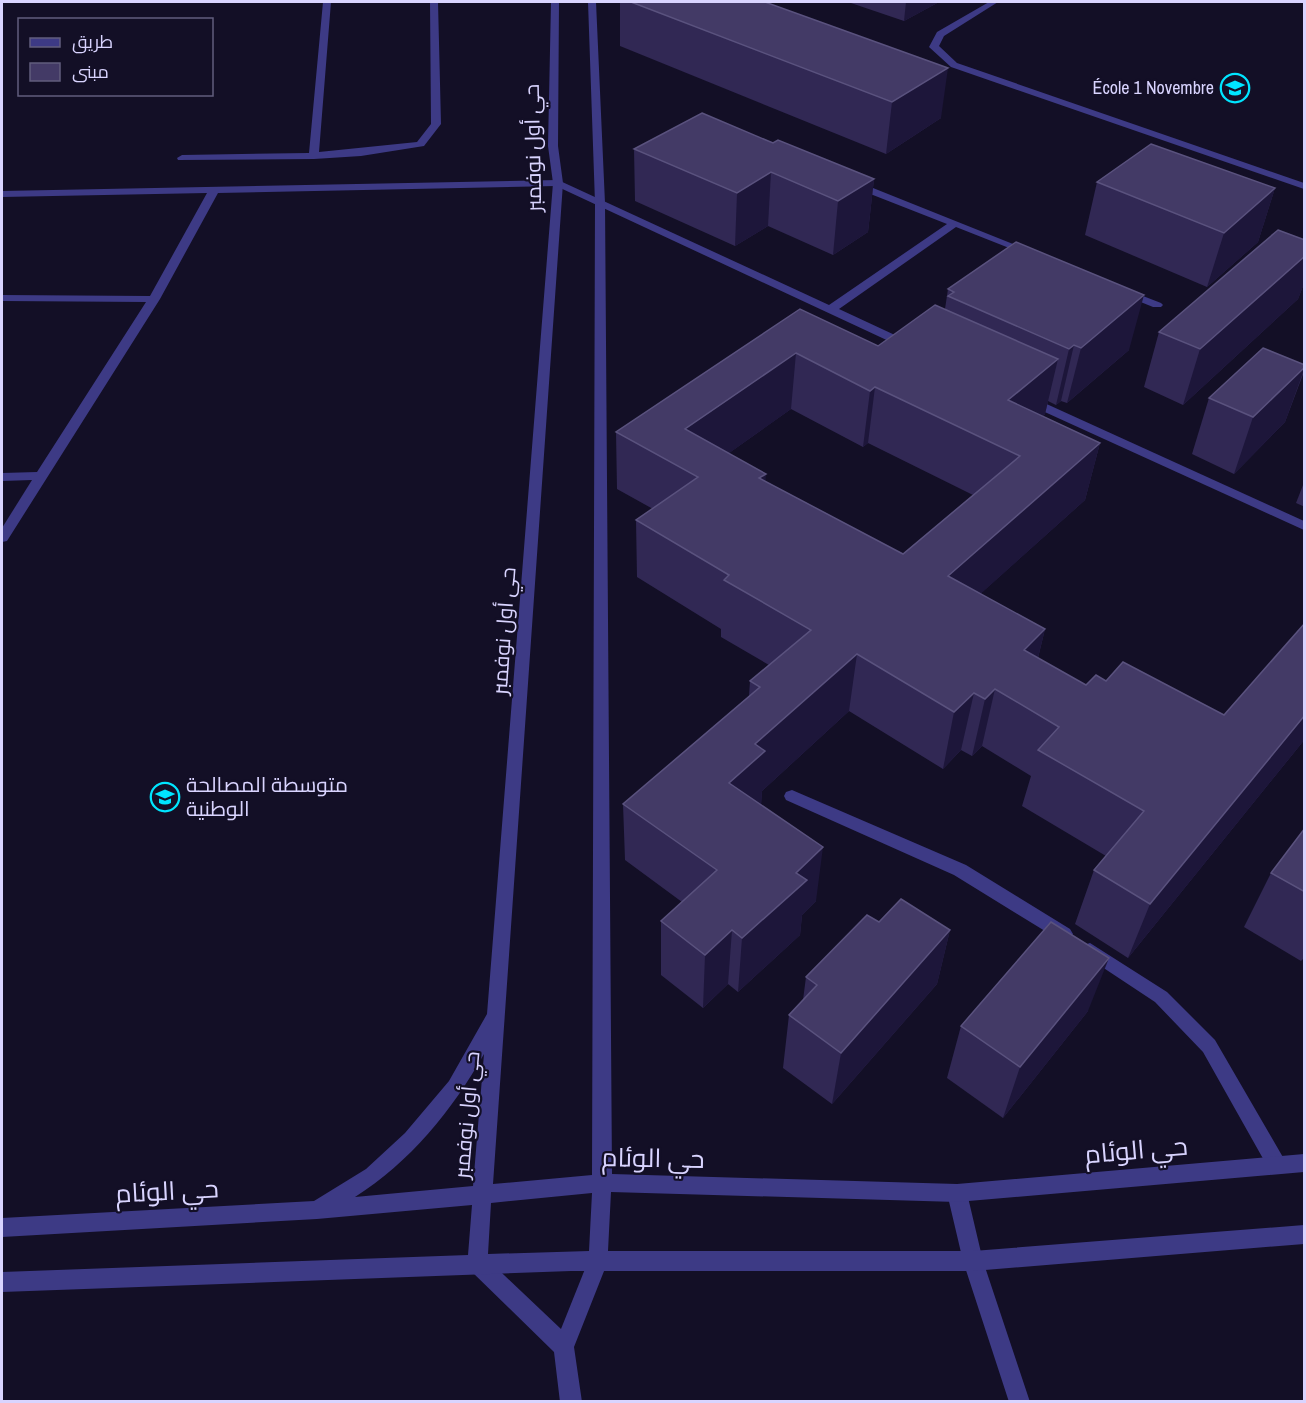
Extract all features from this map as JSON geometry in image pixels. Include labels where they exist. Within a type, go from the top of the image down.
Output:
[{"type":"street","points":[[314,156],[327,2]]},
{"type":"street","points":[[182,158],[314,156],[392,150],[420,144],[436,124],[434,2]]},
{"type":"street","name":"حي أول نوفمبر","points":[[477,1263],[558,183],[552,146],[555,2]]},
{"type":"street","points":[[571,1401],[564,1347],[598,1261],[602,1183],[600,203],[592,2]]},
{"type":"street","points":[[994,2],[940,34],[934,47],[954,65],[1305,186]]},
{"type":"street","points":[[843,180],[1040,257]]},
{"type":"street","points":[[2,195],[558,183],[916,349]]},
{"type":"street","points":[[2,538],[154,298],[214,190]]},
{"type":"street","points":[[830,310],[956,223]]},
{"type":"street","points":[[1114,288],[1157,305]]},
{"type":"street","points":[[2,298],[154,298]]},
{"type":"street","points":[[1013,393],[1305,526]]},
{"type":"street","points":[[2,477],[41,477]]},
{"type":"street","points":[[792,796],[960,870],[1161,997],[1209,1046],[1277,1165]]},
{"type":"street","points":[[317,1210],[373,1175],[412,1139],[456,1087],[496,1015]]},
{"type":"street","name":"حي الوئام","points":[[2,1227],[317,1210],[602,1183],[957,1193],[1305,1163]]},
{"type":"street","points":[[957,1193],[974,1261],[1020,1401]]},
{"type":"street","points":[[2,1282],[477,1263],[974,1261],[1305,1235]]},
{"type":"street","points":[[477,1263],[564,1347]]},
{"type":"building","points":[[631,2],[765,2],[948,68],[892,102]]},
{"type":"building","points":[[702,113],[773,143],[778,140],[874,179],[838,201],[771,172],[737,193],[634,149]]},
{"type":"building","points":[[1151,144],[1275,188],[1224,233],[1097,182]]},
{"type":"building","points":[[1278,230],[1305,240],[1305,256],[1200,349],[1159,332]]},
{"type":"building","points":[[1016,242],[1144,295],[1081,348],[1074,345],[1069,349],[948,296],[954,292],[948,289]]},
{"type":"building","points":[[935,305],[1058,359],[1008,400],[1100,443],[948,576],[1045,629],[1024,650],[1086,685],[1096,675],[1106,681],[1123,662],[1224,715],[1305,623],[1305,715],[1150,904],[1094,870],[1144,811],[1038,750],[1059,727],[995,689],[985,699],[974,693],[954,712],[857,654],[755,744],[765,751],[729,783],[823,847],[796,873],[807,880],[742,938],[732,930],[705,955],[661,921],[717,870],[623,804],[760,687],[750,681],[811,630],[724,580],[729,575],[636,520],[698,477],[616,432],[800,309],[878,346]],"holes":[[[796,353],[870,391],[875,387],[1020,456],[903,554],[759,478],[766,474],[685,429]]]},
{"type":"building","points":[[1263,348],[1305,365],[1305,367],[1253,417],[1209,398]]},
{"type":"building","points":[[1305,828],[1305,892],[1271,873]]},
{"type":"building","points":[[901,899],[950,930],[841,1053],[789,1015],[817,985],[806,977],[867,915],[879,922]]},
{"type":"building","points":[[1051,922],[1109,958],[1020,1067],[961,1026]]},
{"type":"place","name":"École 1 Novembre","points":[[1235,88]]},
{"type":"place","name":"متوسطة المصالحة الوطنية","points":[[165,797]]}]
